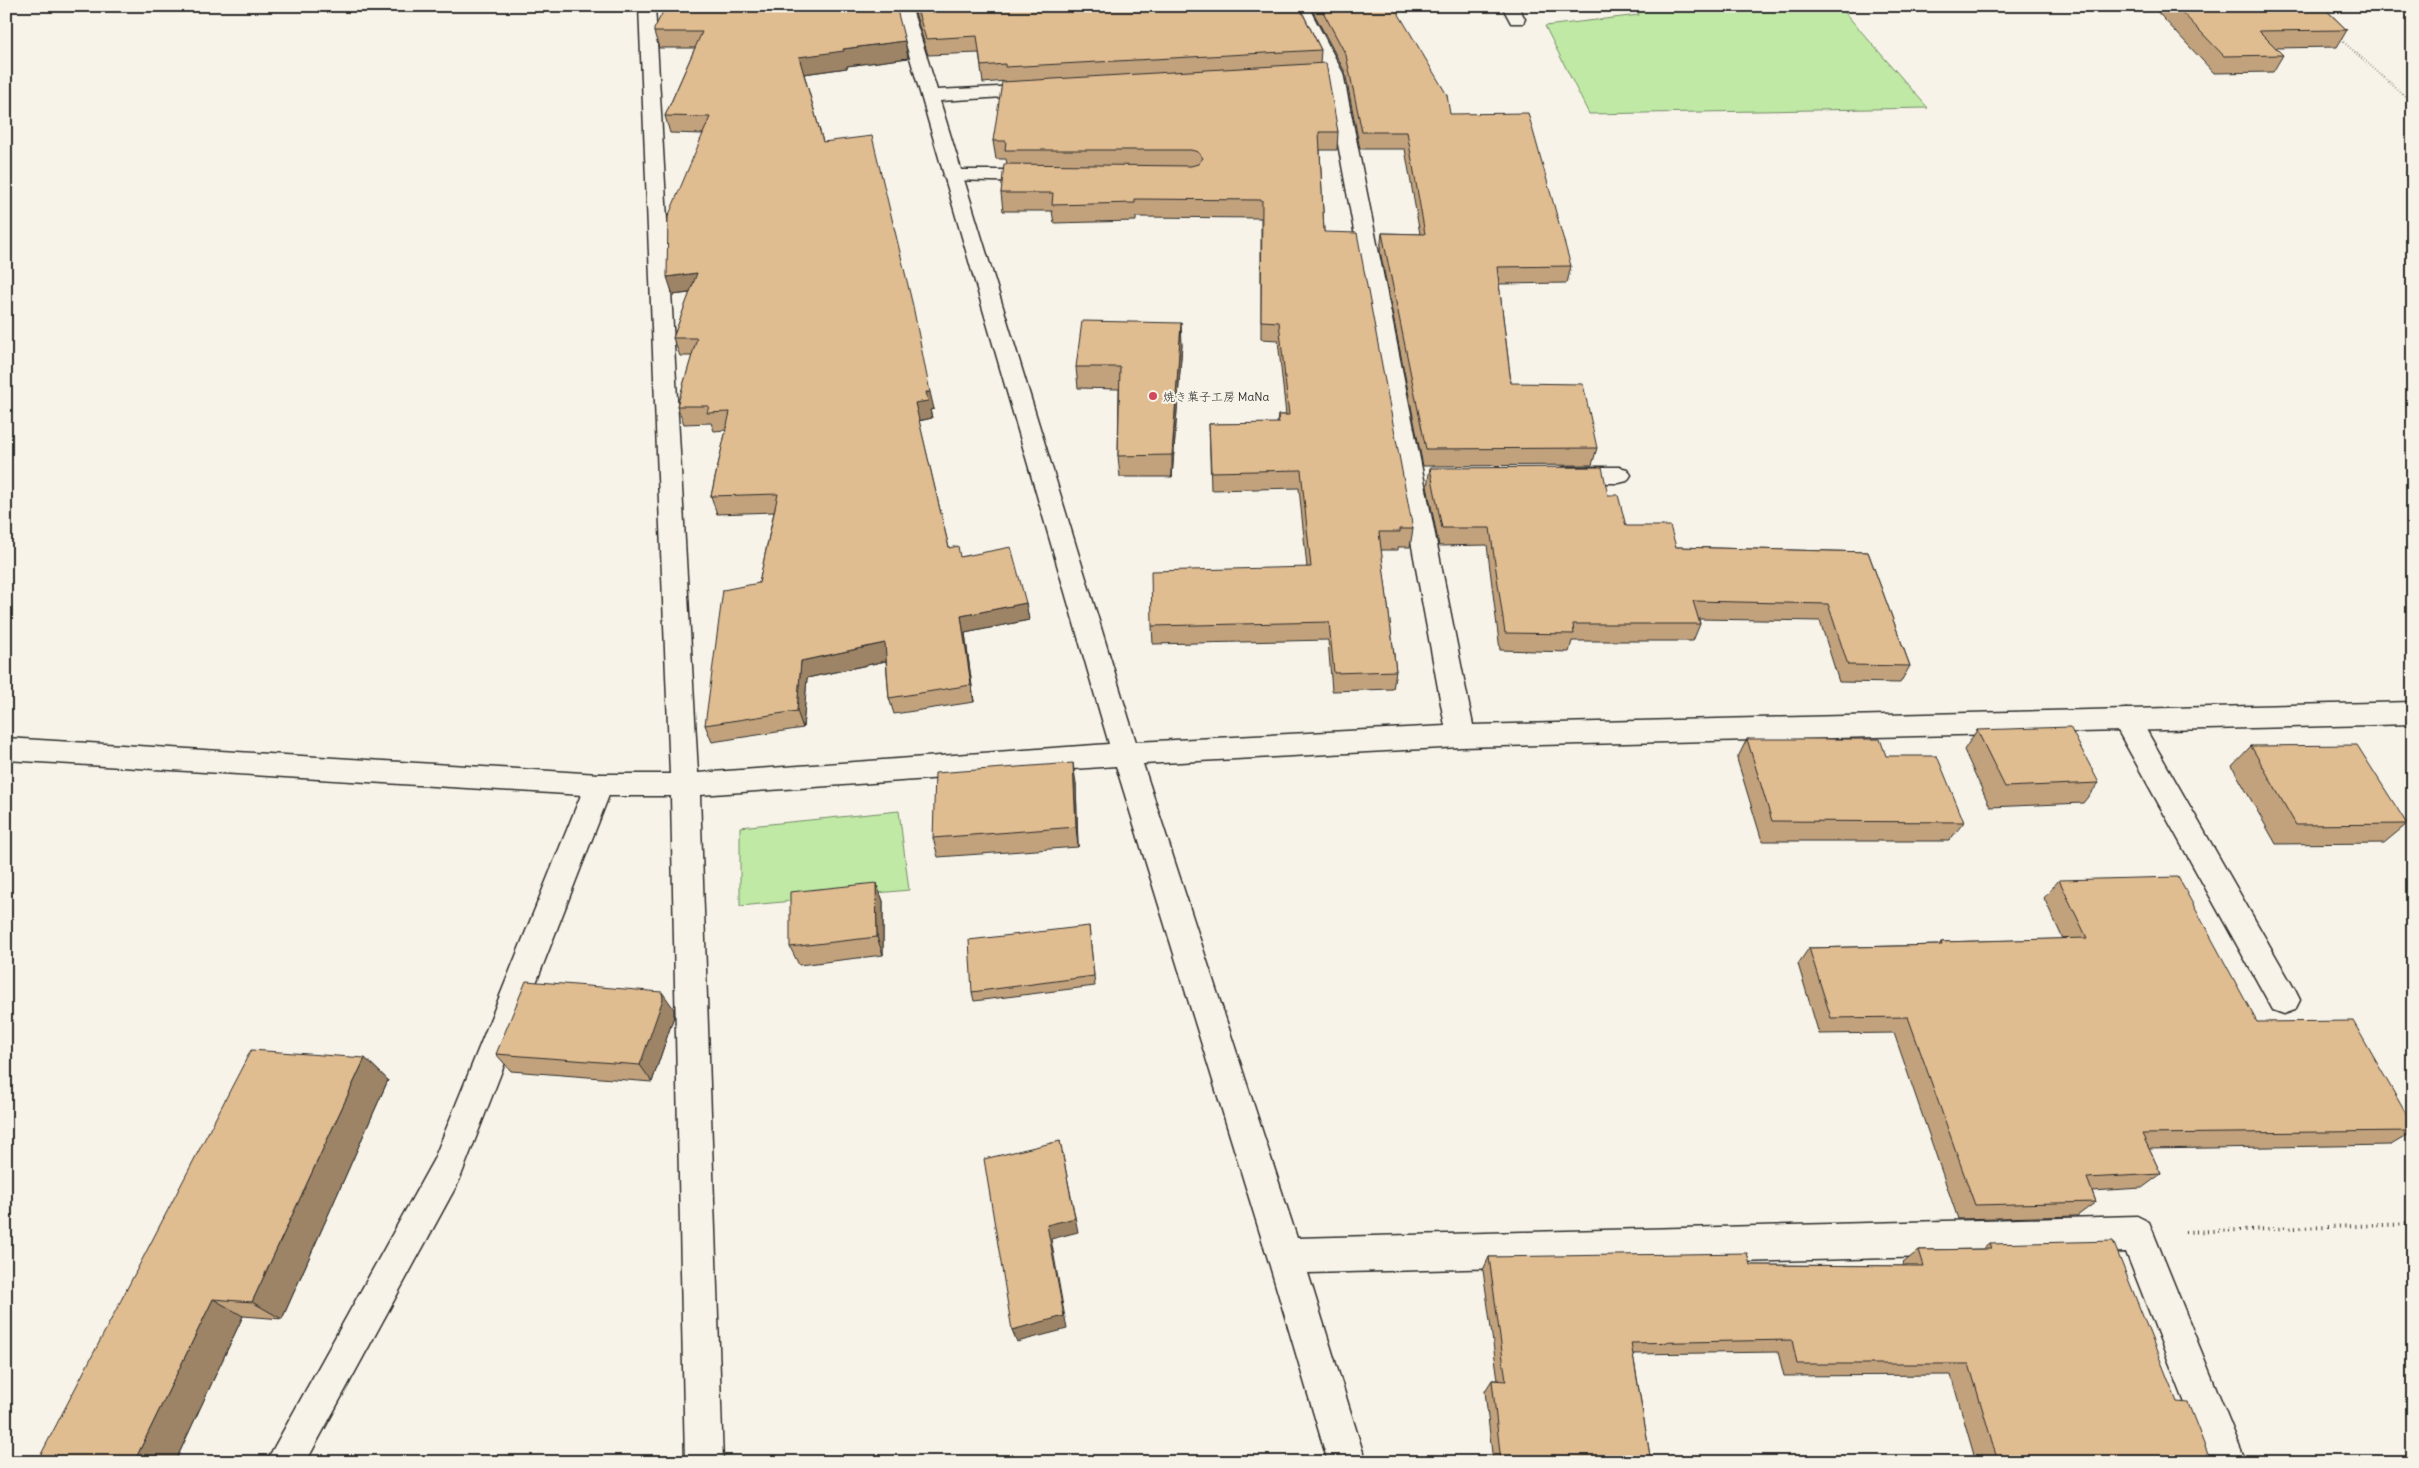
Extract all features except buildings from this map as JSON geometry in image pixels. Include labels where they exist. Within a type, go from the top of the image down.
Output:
[{"type":"street","points":[[647,6],[685,785],[704,1462]]},
{"type":"street","points":[[903,6],[1126,754],[1285,1256],[1347,1462]]},
{"type":"street","points":[[1300,6],[1324,74],[1421,476],[1461,736]]},
{"type":"street","points":[[930,96],[1058,89]]},
{"type":"street","points":[[954,176],[1053,176]]},
{"type":"street","points":[[1540,475],[1619,475]]},
{"type":"street","points":[[6,749],[599,785],[685,785],[1126,754],[1461,736],[2413,712]]},
{"type":"street","points":[[2126,720],[2284,1000]]},
{"type":"street","points":[[285,1462],[446,1168],[599,785]]},
{"type":"street","points":[[1285,1256],[2137,1234],[2227,1462]]},
{"type":"path","points":[[2332,32],[2413,103]]},
{"type":"path","points":[[2137,1234],[2413,1224]]},
{"type":"green space","points":[[1635,6],[1839,6],[1928,108],[1589,114],[1545,26],[1639,15]]},
{"type":"green space","points":[[899,811],[909,890],[740,906],[740,827]]},
{"type":"place","name":"焼き菓子工房 MaNa","points":[[1153,396]]}]
